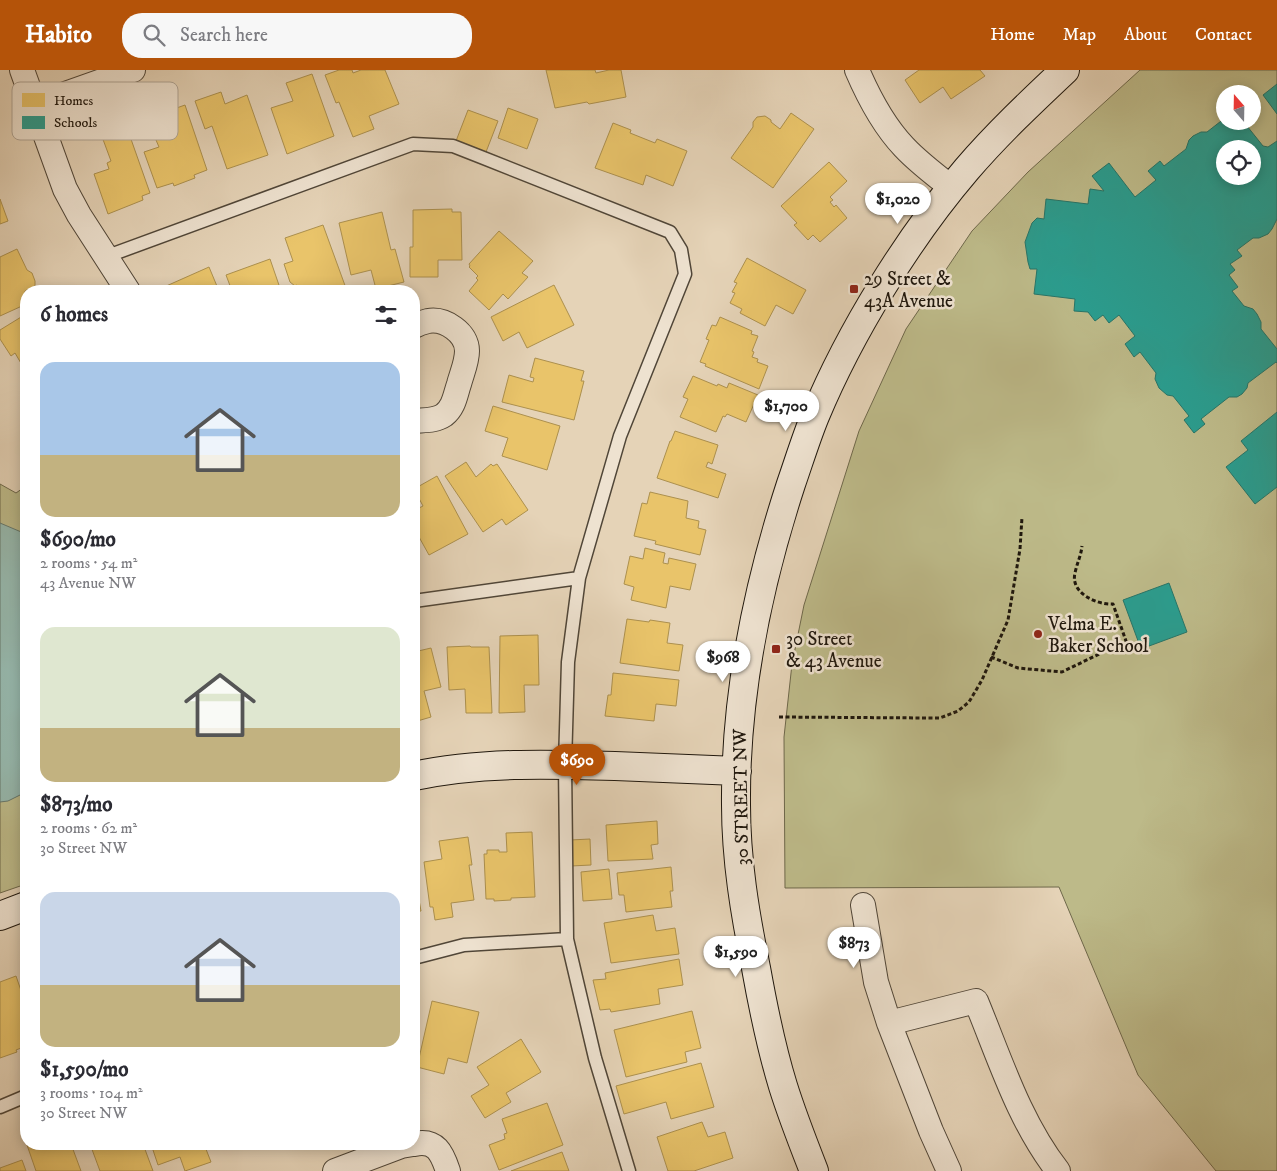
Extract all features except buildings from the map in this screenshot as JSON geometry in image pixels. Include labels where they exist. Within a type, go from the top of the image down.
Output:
[{"type":"street","points":[[22,70],[26,82]]},
{"type":"street","points":[[99,82],[133,70]]},
{"type":"street","points":[[857,70],[874,106],[893,134],[920,163],[952,188]]},
{"type":"street","name":"30 STREET NW","points":[[814,1171],[782,1083],[768,1030],[747,926],[741,875],[736,807],[739,722],[757,609],[772,545],[815,416],[833,376],[881,289],[928,218],[968,168],[1016,116],[1065,70]]},
{"type":"street","points":[[47,140],[65,189],[78,215],[124,285]]},
{"type":"street","points":[[420,324],[429,321],[441,322],[456,329],[463,337],[467,348],[465,365],[452,407],[442,416],[420,421]]},
{"type":"street","points":[[420,775],[514,765],[565,764],[737,771]]},
{"type":"street","points":[[863,905],[876,982],[931,1131],[949,1171]]},
{"type":"street","points":[[0,916],[20,908]]},
{"type":"street","points":[[890,1023],[976,1001],[1013,1096],[1048,1159],[1058,1171]]},
{"type":"street","points":[[420,1144],[444,1156],[448,1171]]},
{"type":"street","points":[[335,1171],[390,1150]]},
{"type":"lane","points":[[105,257],[413,144],[453,146],[670,232],[682,250],[685,274],[620,436],[579,578],[568,662],[565,764],[567,939],[596,1058],[629,1171]]},
{"type":"lane","points":[[420,600],[579,578]]},
{"type":"lane","points":[[420,956],[464,945],[567,939]]},
{"type":"lane","points":[[0,1107],[20,1099]]},
{"type":"path","points":[[779,717],[940,718],[958,711],[969,702],[982,680],[1008,620],[1020,549],[1022,517]]},
{"type":"path","points":[[991,657],[1018,668],[1062,672],[1126,641],[1113,604],[1088,598],[1077,586],[1074,578],[1081,558],[1082,546]]},
{"type":"shaded area","name":"Velma E. Baker School","points":[[1140,70],[1277,70],[1277,1171],[1216,1171],[1138,1075],[1059,887],[785,888],[784,737],[792,664],[804,605],[859,431],[906,329],[972,231],[1028,172]]},
{"type":"shaded area","points":[[0,484],[16,493],[20,490],[20,886],[0,893]]},
{"type":"water","points":[[0,523],[20,531],[20,795],[8,801],[0,802]]},
{"type":"place","name":"29 Street & 43A Avenue","points":[[854,289]]},
{"type":"place","name":"Velma E. Baker School","points":[[1038,634]]},
{"type":"place","name":"30 Street & 43 Avenue","points":[[776,649]]}]
